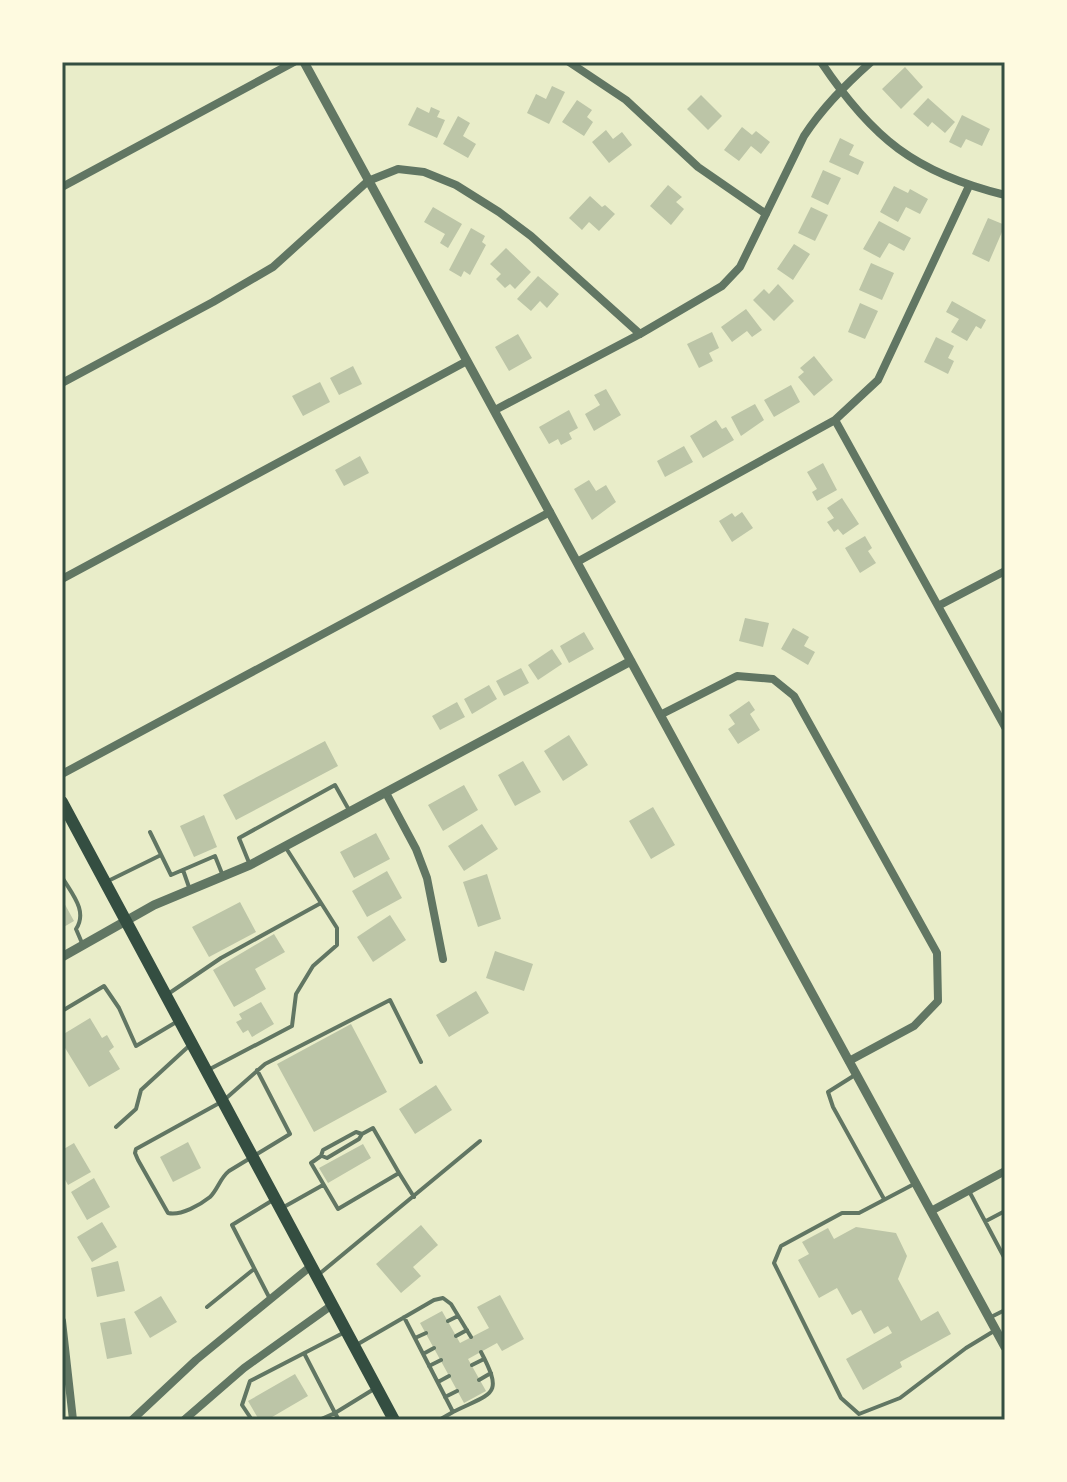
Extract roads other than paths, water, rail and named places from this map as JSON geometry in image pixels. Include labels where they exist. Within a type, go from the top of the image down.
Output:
[{"type":"highway","points":[[62,802],[67,824],[105,882],[394,1420]]},
{"type":"street","points":[[62,187],[294,62]]},
{"type":"street","points":[[304,62],[1005,1347]]},
{"type":"street","points":[[569,62],[626,100],[698,167],[766,214]]},
{"type":"street","points":[[821,62],[840,90],[883,138],[908,158],[969,186],[1005,195]]},
{"type":"street","points":[[495,410],[640,334],[722,286],[740,267],[804,136],[840,90],[871,62]]},
{"type":"street","points":[[62,383],[273,267],[368,181],[398,169],[424,172],[456,185],[531,236],[640,334]]},
{"type":"street","points":[[577,562],[835,420],[878,380],[969,186]]},
{"type":"street","points":[[62,579],[467,361]]},
{"type":"street","points":[[835,420],[1005,727]]},
{"type":"street","points":[[62,774],[550,512]]},
{"type":"street","points":[[938,606],[1005,571]]},
{"type":"street","points":[[62,957],[126,921],[250,865],[631,661]]},
{"type":"street","points":[[660,715],[737,676],[773,679],[794,696],[937,953],[938,1001],[914,1026],[849,1061]]},
{"type":"street","points":[[386,793],[416,849],[427,878],[443,959]]},
{"type":"street","points":[[931,1211],[1005,1171]]},
{"type":"street","points":[[132,1420],[196,1360],[270,1299],[314,1271]]},
{"type":"street","points":[[184,1420],[244,1368],[332,1305]]},
{"type":"street","points":[[62,1321],[73,1420]]},
{"type":"lane","points":[[250,865],[239,838],[335,785],[350,812]]},
{"type":"lane","points":[[150,832],[171,875],[215,856],[223,877]]},
{"type":"lane","points":[[206,1070],[292,1026],[296,994],[313,966],[337,945],[337,928],[285,846]]},
{"type":"lane","points":[[105,882],[161,855]]},
{"type":"lane","points":[[183,870],[190,890]]},
{"type":"lane","points":[[62,877],[81,911],[82,920],[76,929],[83,945]]},
{"type":"lane","points":[[166,995],[221,958],[321,903]]},
{"type":"lane","points":[[62,1011],[104,986],[119,1008],[136,1046],[179,1020]]},
{"type":"lane","points":[[257,1070],[290,1134],[220,1178],[208,1199],[177,1215],[168,1213],[138,1160],[136,1149],[223,1101],[257,1070],[265,1064],[390,1000],[421,1062]]},
{"type":"lane","points":[[116,1127],[136,1109],[141,1090],[192,1043]]},
{"type":"lane","points":[[857,1075],[828,1092],[833,1107],[884,1199]]},
{"type":"lane","points":[[321,1156],[327,1158],[373,1128],[414,1197]]},
{"type":"lane","points":[[362,1134],[356,1132],[323,1150],[321,1156],[311,1163],[338,1209],[399,1173]]},
{"type":"lane","points":[[314,1271],[414,1197],[480,1141]]},
{"type":"lane","points":[[916,1183],[859,1213],[842,1213],[781,1246],[774,1263],[841,1398],[859,1414],[900,1398],[966,1348],[996,1330]]},
{"type":"lane","points":[[270,1299],[232,1225],[323,1185]]},
{"type":"lane","points":[[969,1191],[1005,1259]]},
{"type":"lane","points":[[985,1221],[1005,1211]]},
{"type":"lane","points":[[207,1307],[254,1269]]},
{"type":"lane","points":[[354,1346],[434,1300],[443,1298],[451,1304],[471,1337]]},
{"type":"lane","points":[[989,1318],[1005,1310]]},
{"type":"lane","points":[[448,1321],[458,1316]]},
{"type":"lane","points":[[404,1317],[453,1412]]},
{"type":"lane","points":[[456,1336],[467,1330]]},
{"type":"lane","points":[[252,1420],[242,1405],[250,1381],[346,1331]]},
{"type":"lane","points":[[415,1338],[426,1333]]},
{"type":"lane","points":[[423,1354],[434,1348]]},
{"type":"lane","points":[[439,1420],[486,1396],[494,1388],[495,1379],[481,1352]]},
{"type":"lane","points":[[304,1353],[339,1420]]},
{"type":"lane","points":[[472,1365],[484,1359]]},
{"type":"lane","points":[[429,1366],[441,1360]]},
{"type":"lane","points":[[479,1380],[491,1372]]},
{"type":"lane","points":[[438,1382],[449,1376]]},
{"type":"lane","points":[[319,1420],[376,1388]]},
{"type":"lane","points":[[445,1397],[457,1391]]}]
